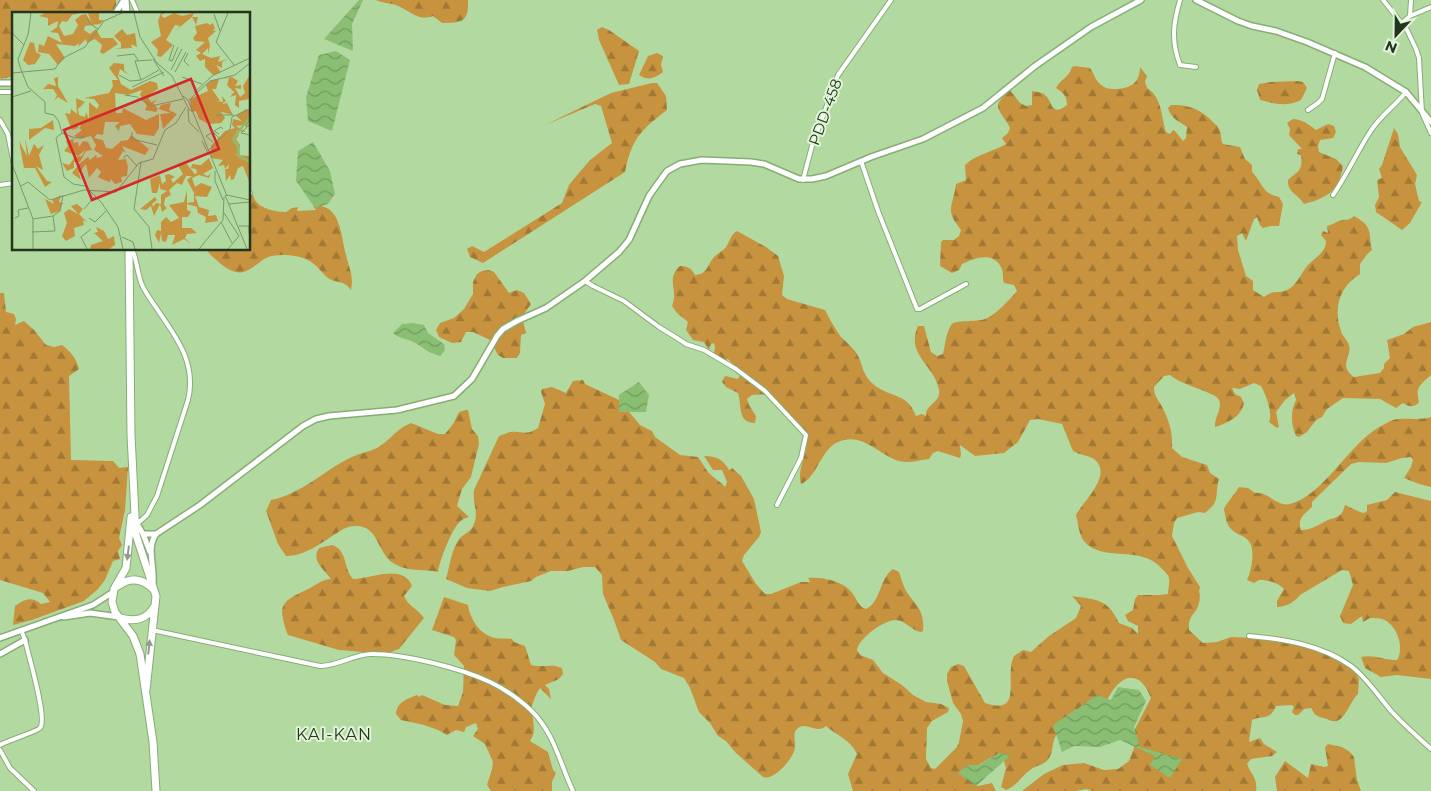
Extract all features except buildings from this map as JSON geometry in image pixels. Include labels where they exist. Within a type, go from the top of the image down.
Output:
[{"type":"highway","points":[[130,250],[133,487],[136,535],[153,587],[156,604],[146,690]]},
{"type":"highway","points":[[133,487],[128,558],[122,576],[114,591],[112,602],[119,618],[133,636],[137,645],[146,690],[153,742],[156,791]]},
{"type":"highway","points":[[114,591],[125,581],[137,579],[153,587]]},
{"type":"highway","points":[[119,618],[140,620],[150,613],[156,604]]},
{"type":"street","points":[[116,12],[124,0]]},
{"type":"street","points":[[132,0],[137,12]]},
{"type":"street","name":"PDD-458","points":[[803,180],[812,146],[838,75],[891,0]]},
{"type":"street","points":[[153,587],[151,543],[156,534],[200,505],[302,426],[316,418],[397,410],[454,396],[472,379],[503,329],[546,308],[585,281],[626,245],[654,189],[668,171],[680,164],[702,160],[764,164],[793,178],[803,180],[826,176],[923,139],[983,108],[1035,66],[1075,38],[1141,0]]},
{"type":"street","points":[[1180,0],[1173,34],[1175,48],[1180,65],[1196,67]]},
{"type":"street","points":[[1196,0],[1228,17],[1249,25],[1276,31],[1335,53],[1365,67],[1406,92],[1431,122]]},
{"type":"street","points":[[1383,0],[1402,23],[1412,39],[1419,58],[1422,113],[1431,133]]},
{"type":"street","points":[[1410,16],[1411,0]]},
{"type":"street","points":[[1402,23],[1410,16],[1431,7]]},
{"type":"street","points":[[1308,110],[1322,99],[1335,53]]},
{"type":"street","points":[[1334,195],[1370,131],[1406,92]]},
{"type":"street","points":[[0,120],[8,134],[12,155]]},
{"type":"street","points":[[862,161],[878,211],[917,309],[966,284]]},
{"type":"street","points":[[130,250],[144,289],[172,330],[186,356],[191,379],[188,400],[157,496],[147,515],[136,522],[143,534],[153,562]]},
{"type":"street","points":[[585,281],[624,301],[686,344],[704,350],[736,369],[765,391],[806,435],[801,458],[777,505]]},
{"type":"street","points":[[143,534],[156,534]]},
{"type":"street","points":[[0,638],[93,605],[114,591]]},
{"type":"street","points":[[51,619],[90,613],[119,618]]},
{"type":"street","points":[[0,745],[22,734],[37,730],[42,724],[42,711],[21,630]]},
{"type":"street","points":[[152,630],[320,666],[328,666],[372,654],[400,657],[428,662],[490,682],[532,710],[542,722],[563,765],[573,791]]},
{"type":"street","points":[[1249,636],[1272,638],[1300,644],[1328,653],[1351,666],[1363,677],[1393,713],[1431,749]]},
{"type":"street","points":[[0,654],[25,640]]},
{"type":"street","points":[[0,750],[10,768],[34,791]]},
{"type":"green space","points":[[0,0],[116,0],[116,12],[12,12],[12,76],[0,78]]},
{"type":"green space","points":[[376,0],[468,0],[468,7],[463,20],[442,23],[433,16],[423,18],[396,5]]},
{"type":"green space","points":[[602,27],[639,51],[629,84],[619,85],[599,40],[597,30]]},
{"type":"green space","points":[[657,53],[663,56],[661,65],[663,72],[651,78],[639,75],[648,56]]},
{"type":"green space","points":[[1072,67],[1090,68],[1097,81],[1107,88],[1114,89],[1129,87],[1133,84],[1138,78],[1140,67],[1147,76],[1145,82],[1147,88],[1156,96],[1166,132],[1170,134],[1173,130],[1183,141],[1186,138],[1187,127],[1173,117],[1168,108],[1171,105],[1188,106],[1202,113],[1216,125],[1220,131],[1223,144],[1240,147],[1245,159],[1252,165],[1252,172],[1265,190],[1279,197],[1283,204],[1279,226],[1263,228],[1257,217],[1254,219],[1246,241],[1242,233],[1237,236],[1238,250],[1246,276],[1253,281],[1253,290],[1264,297],[1274,292],[1287,290],[1296,283],[1307,266],[1324,249],[1326,241],[1321,235],[1323,231],[1328,233],[1327,226],[1354,216],[1365,224],[1369,231],[1372,250],[1360,264],[1360,274],[1347,285],[1338,307],[1341,331],[1349,345],[1346,365],[1349,373],[1354,377],[1380,373],[1384,368],[1384,364],[1390,358],[1387,340],[1404,334],[1413,327],[1431,322],[1431,375],[1419,387],[1419,402],[1417,404],[1411,406],[1403,403],[1396,408],[1380,399],[1343,398],[1327,409],[1307,432],[1299,437],[1296,436],[1292,422],[1296,400],[1294,393],[1285,400],[1276,412],[1279,427],[1277,428],[1269,422],[1270,409],[1261,386],[1254,383],[1240,389],[1232,388],[1244,403],[1242,408],[1233,419],[1215,427],[1220,406],[1219,400],[1216,397],[1181,382],[1170,375],[1164,376],[1154,387],[1155,394],[1170,426],[1172,448],[1182,457],[1207,465],[1210,473],[1219,479],[1214,504],[1205,513],[1198,512],[1177,518],[1174,523],[1172,536],[1200,587],[1199,603],[1189,621],[1189,630],[1203,643],[1217,642],[1231,637],[1255,638],[1265,635],[1311,644],[1325,650],[1355,672],[1359,679],[1358,694],[1338,721],[1318,716],[1311,708],[1304,709],[1298,715],[1295,715],[1292,712],[1294,707],[1292,705],[1276,706],[1269,716],[1252,720],[1249,742],[1260,738],[1264,744],[1277,752],[1272,756],[1251,759],[1247,764],[1255,780],[1256,791],[1092,791],[1086,789],[1076,791],[1022,791],[1044,774],[1063,765],[1084,763],[1104,770],[1118,769],[1129,761],[1134,748],[1135,729],[1151,698],[1145,687],[1133,678],[1121,682],[1105,705],[1058,733],[1054,739],[1051,755],[1047,760],[1029,770],[1006,790],[1001,787],[1006,768],[1004,761],[992,757],[973,768],[968,779],[978,786],[992,783],[996,791],[853,791],[848,774],[857,754],[847,741],[826,726],[819,729],[804,726],[797,729],[794,736],[794,753],[791,758],[772,776],[763,777],[735,752],[726,741],[718,736],[710,723],[699,712],[684,678],[661,669],[655,662],[621,640],[603,594],[602,575],[595,567],[583,567],[568,571],[551,571],[531,581],[490,591],[467,588],[446,579],[457,542],[474,524],[476,516],[474,490],[499,436],[510,432],[527,433],[538,428],[545,404],[541,392],[542,389],[552,387],[566,393],[573,381],[583,380],[585,384],[619,400],[640,425],[652,431],[655,437],[680,455],[698,457],[708,472],[725,487],[727,482],[722,470],[713,470],[704,456],[719,459],[729,470],[732,468],[741,476],[754,499],[761,532],[744,555],[742,561],[756,584],[765,594],[771,594],[801,582],[810,582],[808,578],[820,578],[844,586],[853,594],[860,605],[866,609],[875,601],[888,573],[893,569],[899,572],[906,591],[921,613],[923,631],[915,630],[899,620],[891,621],[879,626],[867,635],[857,650],[860,655],[873,660],[883,673],[902,685],[913,695],[926,702],[941,704],[949,708],[948,712],[932,721],[927,728],[926,759],[931,768],[935,769],[957,747],[959,742],[963,721],[961,714],[953,703],[947,681],[947,674],[951,667],[958,664],[964,666],[985,703],[1003,705],[1010,697],[1011,666],[1014,656],[1023,650],[1031,652],[1049,636],[1076,618],[1081,606],[1072,596],[1100,602],[1110,609],[1119,623],[1132,628],[1138,634],[1138,626],[1128,621],[1125,615],[1133,610],[1135,599],[1138,595],[1168,594],[1169,577],[1154,562],[1144,557],[1101,551],[1091,547],[1084,541],[1076,515],[1098,481],[1100,466],[1093,458],[1073,451],[1062,424],[1038,419],[1030,420],[1018,442],[1004,453],[975,456],[960,445],[960,458],[938,451],[933,453],[929,459],[911,462],[903,462],[891,458],[861,441],[845,440],[836,443],[826,452],[811,476],[801,484],[800,471],[806,441],[800,426],[796,421],[788,418],[769,394],[752,395],[747,399],[756,416],[755,423],[745,420],[741,412],[738,393],[726,387],[722,382],[725,376],[738,379],[741,373],[728,359],[723,361],[716,357],[714,343],[711,344],[709,350],[704,342],[693,340],[686,330],[688,322],[672,306],[674,300],[673,276],[680,266],[689,268],[695,275],[702,273],[707,269],[714,257],[726,247],[737,231],[778,256],[784,276],[782,295],[787,299],[825,310],[841,337],[855,351],[868,378],[883,391],[905,400],[916,416],[922,414],[926,416],[928,409],[938,398],[939,390],[936,381],[922,360],[915,345],[918,326],[924,326],[931,352],[937,356],[943,354],[947,334],[952,324],[989,317],[1017,291],[1014,285],[1004,283],[1002,269],[998,262],[988,257],[962,264],[959,270],[952,273],[940,266],[941,242],[943,240],[954,240],[959,236],[961,230],[951,213],[956,184],[966,180],[965,165],[969,161],[1006,144],[1002,138],[1008,133],[1010,128],[998,109],[998,105],[1010,90],[1020,103],[1026,106],[1032,105],[1032,91],[1044,94],[1055,109],[1062,109],[1067,105],[1066,99],[1063,93],[1056,88],[1069,74]]},
{"type":"green space","points":[[1303,82],[1307,88],[1301,100],[1286,104],[1276,104],[1260,100],[1257,90],[1259,84]]},
{"type":"green space","points":[[657,83],[666,96],[667,110],[650,123],[639,136],[631,151],[625,172],[483,263],[470,257],[467,249],[472,246],[484,252],[562,203],[569,185],[578,174],[590,160],[612,143],[601,106],[595,104],[545,125],[611,93]]},
{"type":"green space","points":[[1293,119],[1302,121],[1316,130],[1328,124],[1334,126],[1336,132],[1333,138],[1320,140],[1319,152],[1336,159],[1343,166],[1338,182],[1331,192],[1319,199],[1304,204],[1289,188],[1288,184],[1288,180],[1299,170],[1301,164],[1301,155],[1297,154],[1298,149],[1302,149],[1289,135],[1290,129],[1287,123]]},
{"type":"green space","points":[[1394,128],[1398,134],[1400,147],[1417,175],[1415,184],[1419,201],[1422,202],[1410,223],[1402,230],[1376,212],[1375,205],[1379,197],[1377,180],[1382,178],[1379,169]]},
{"type":"green space","points":[[250,190],[257,203],[274,211],[286,212],[298,207],[297,211],[316,210],[313,206],[322,206],[329,209],[338,222],[352,276],[351,290],[345,284],[328,278],[308,260],[298,257],[287,255],[271,256],[249,270],[238,272],[222,265],[206,250],[250,250]]},
{"type":"green space","points":[[489,270],[494,272],[509,293],[517,290],[524,293],[531,304],[522,317],[526,333],[521,335],[520,353],[517,358],[503,358],[498,355],[490,340],[473,332],[466,332],[461,342],[452,343],[439,337],[436,330],[440,323],[454,318],[464,309],[473,294],[473,282],[477,274]]},
{"type":"green space","points":[[0,293],[4,293],[6,312],[14,314],[16,319],[15,325],[24,321],[46,345],[54,347],[62,345],[71,353],[79,369],[69,376],[71,460],[113,461],[119,468],[128,467],[125,510],[119,538],[122,545],[118,551],[120,559],[113,561],[105,580],[84,601],[13,625],[15,606],[28,599],[35,600],[41,604],[50,602],[43,593],[0,580]]},
{"type":"green space","points":[[468,410],[472,429],[478,436],[479,444],[471,477],[462,489],[457,506],[469,517],[458,523],[444,552],[438,572],[398,566],[388,558],[369,530],[355,526],[343,529],[307,551],[286,556],[278,544],[266,511],[271,500],[293,493],[342,462],[377,448],[411,423],[438,434],[445,434],[459,412]]},
{"type":"green space","points":[[1431,417],[1431,487],[1404,478],[1411,467],[1413,460],[1411,457],[1386,463],[1359,462],[1351,464],[1312,502],[1312,507],[1304,514],[1300,523],[1301,530],[1313,528],[1337,517],[1342,513],[1345,505],[1364,513],[1367,511],[1367,505],[1387,500],[1395,492],[1431,501],[1431,679],[1397,675],[1381,677],[1365,668],[1361,657],[1370,656],[1397,660],[1400,643],[1392,626],[1381,619],[1370,618],[1363,622],[1362,616],[1351,624],[1343,623],[1340,616],[1353,585],[1349,571],[1342,570],[1300,595],[1290,604],[1277,607],[1277,601],[1284,589],[1276,583],[1269,581],[1259,580],[1254,583],[1247,580],[1252,562],[1251,544],[1247,539],[1229,527],[1224,509],[1239,487],[1248,488],[1255,493],[1264,494],[1285,504],[1302,499],[1324,482],[1365,437],[1376,429],[1393,420]]},
{"type":"green space","points":[[332,545],[341,551],[353,579],[394,574],[402,575],[408,579],[412,586],[404,596],[424,618],[399,649],[385,654],[339,650],[288,635],[284,624],[283,606],[297,594],[331,579],[316,557],[319,548]]},
{"type":"green space","points":[[444,597],[468,605],[473,621],[485,634],[495,638],[512,639],[514,642],[525,646],[531,665],[562,668],[563,674],[559,679],[545,685],[549,689],[551,699],[540,688],[532,706],[534,733],[530,741],[548,752],[553,770],[556,773],[552,782],[552,791],[491,791],[487,785],[493,762],[485,744],[473,736],[478,729],[476,723],[466,727],[464,732],[456,730],[447,735],[424,725],[401,720],[396,714],[400,704],[417,695],[419,697],[422,695],[445,705],[458,706],[463,692],[464,666],[454,655],[456,640],[454,637],[432,630]]},
{"type":"green space","points":[[1328,744],[1342,747],[1354,757],[1357,780],[1361,791],[1277,791],[1275,777],[1285,761],[1308,778],[1311,764],[1328,766],[1325,747]]},
{"type":"water","points":[[359,0],[363,0],[352,24],[353,51],[324,39]]},
{"type":"water","points":[[336,51],[350,60],[332,131],[308,121],[306,97],[319,55]]},
{"type":"water","points":[[313,142],[330,171],[335,194],[328,204],[315,208],[296,181],[298,151]]},
{"type":"water","points":[[402,324],[424,325],[428,333],[444,344],[445,350],[440,356],[393,333]]},
{"type":"water","points":[[639,382],[649,395],[646,412],[619,412],[619,395]]},
{"type":"water","points":[[1118,687],[1139,690],[1146,701],[1134,727],[1140,747],[1182,759],[1170,778],[1150,765],[1155,756],[1120,740],[1100,747],[1074,746],[1062,752],[1053,725],[1097,695],[1111,700]]},
{"type":"water","points":[[999,753],[1011,755],[976,786],[958,773],[968,765],[979,765]]},
{"type":"district","name":"KAI-KAN","points":[[334,734]]}]
